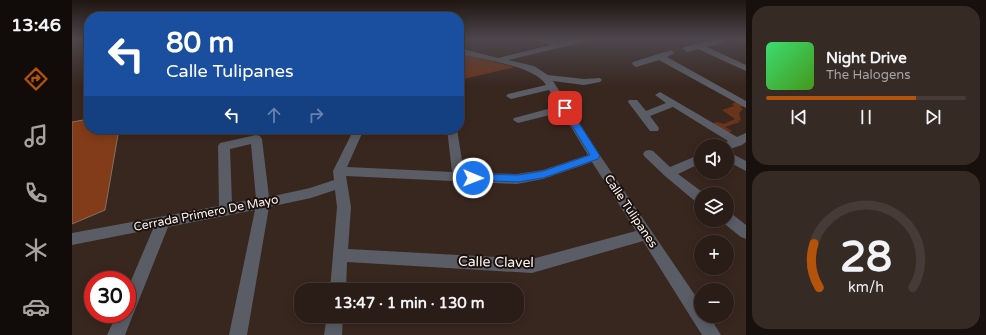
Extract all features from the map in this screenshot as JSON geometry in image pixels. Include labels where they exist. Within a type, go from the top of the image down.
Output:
[{"type":"street","points":[[474,55],[531,68],[549,82]]},
{"type":"street","points":[[497,60],[519,55]]},
{"type":"street","points":[[636,64],[667,55]]},
{"type":"street","points":[[717,55],[746,68]]},
{"type":"street","points":[[660,57],[746,105]]},
{"type":"street","points":[[511,96],[549,82],[584,82],[597,80]]},
{"type":"street","name":"Calle Tulipanes","points":[[549,82],[595,156],[712,335]]},
{"type":"street","points":[[660,95],[673,104],[742,139]]},
{"type":"street","points":[[633,102],[654,128]]},
{"type":"street","points":[[644,115],[673,104]]},
{"type":"street","points":[[518,120],[565,108]]},
{"type":"street","points":[[339,283],[344,207],[340,177],[357,134]]},
{"type":"street","points":[[453,134],[458,177]]},
{"type":"street","points":[[226,209],[224,146],[256,139],[263,203],[238,335]]},
{"type":"street","points":[[649,154],[669,173],[694,193]]},
{"type":"street","points":[[340,177],[518,178],[543,174],[595,156]]},
{"type":"street","points":[[734,159],[746,167]]},
{"type":"street","points":[[669,173],[694,161]]},
{"type":"street","name":"Cerrada Primero De Mayo","points":[[72,239],[310,193],[340,177]]},
{"type":"street","points":[[136,287],[163,222]]},
{"type":"street","points":[[734,224],[746,233]]},
{"type":"street","name":"Calle Clavel","points":[[341,255],[532,266],[647,234]]},
{"type":"street","points":[[116,335],[121,323]]},
{"type":"street","points":[[333,335],[334,323]]},
{"type":"shaded area","points":[[464,55],[466,55],[515,67],[464,79]]},
{"type":"shaded area","points":[[736,102],[744,106],[740,107],[743,109],[739,113],[741,121],[737,120],[740,122],[725,127],[732,131],[728,133],[712,124],[717,122],[724,124],[735,119],[722,110],[734,106],[732,104]]},
{"type":"building","points":[[84,120],[84,134],[118,134],[105,210],[72,224],[72,122]]},
{"type":"route","points":[[473,178],[518,178],[543,174],[595,156],[565,108]]}]
